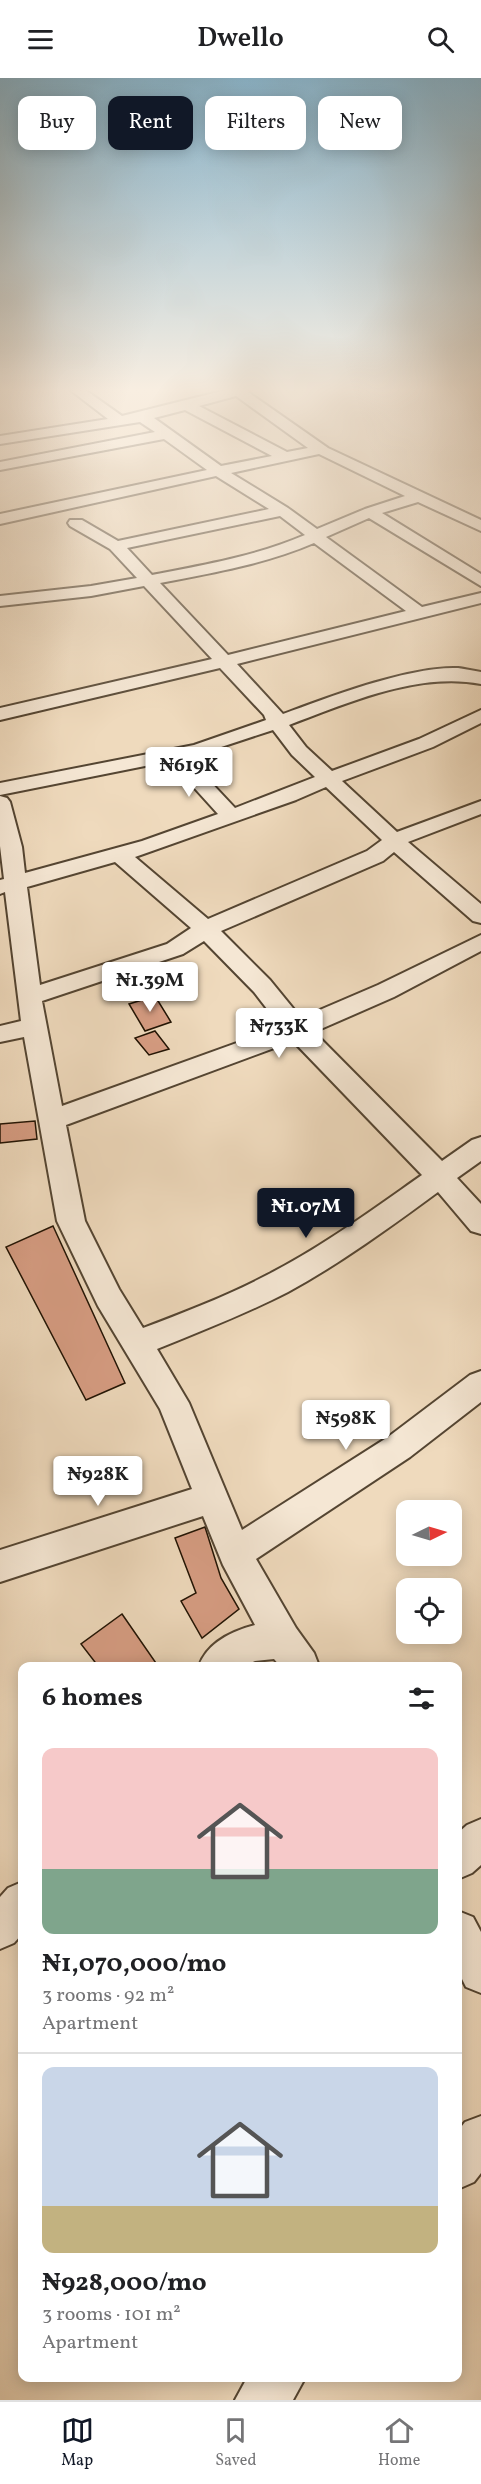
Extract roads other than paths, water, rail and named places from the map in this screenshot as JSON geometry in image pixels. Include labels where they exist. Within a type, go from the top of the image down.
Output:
[{"type":"street","points":[[0,519],[102,497]]},
{"type":"street","points":[[261,497],[283,511],[341,557],[383,584],[419,613]]},
{"type":"street","points":[[0,601],[91,591],[226,566],[288,548],[370,512],[416,497]]},
{"type":"street","points":[[418,497],[438,504],[481,526]]},
{"type":"street","points":[[116,546],[283,511]]},
{"type":"street","points":[[370,512],[481,581]]},
{"type":"street","points":[[76,523],[116,546],[273,713],[276,721],[299,751],[394,841],[481,916]]},
{"type":"street","points":[[0,714],[226,662],[481,598]]},
{"type":"street","points":[[0,789],[175,755],[230,740],[276,721],[416,680],[453,674],[472,674],[481,678]]},
{"type":"street","points":[[8,885],[120,855],[289,796],[426,743],[481,716]]},
{"type":"street","points":[[175,755],[231,816]]},
{"type":"street","points":[[0,802],[11,847],[8,885],[71,1221],[108,1297],[173,1403],[235,1554],[292,1654]]},
{"type":"street","points":[[29,997],[175,949],[206,929],[241,912],[375,856],[394,841],[419,829],[481,807]]},
{"type":"street","points":[[120,855],[206,929],[262,986],[297,1030],[439,1175],[481,1223]]},
{"type":"street","points":[[52,1120],[297,1030],[386,991],[481,942]]},
{"type":"street","points":[[0,1034],[35,1026]]},
{"type":"street","points":[[137,1344],[241,1302],[298,1272],[389,1213],[481,1147]]},
{"type":"street","points":[[235,1554],[399,1446],[481,1384]]},
{"type":"street","points":[[0,1566],[212,1498]]},
{"type":"street","points":[[222,1662],[250,1642],[292,1654]]},
{"type":"street","points":[[462,1856],[481,1839]]},
{"type":"street","points":[[0,1929],[18,1907]]},
{"type":"street","points":[[462,1939],[481,1972]]},
{"type":"street","points":[[462,2161],[481,2138]]},
{"type":"street","points":[[260,2400],[276,2382]]}]
